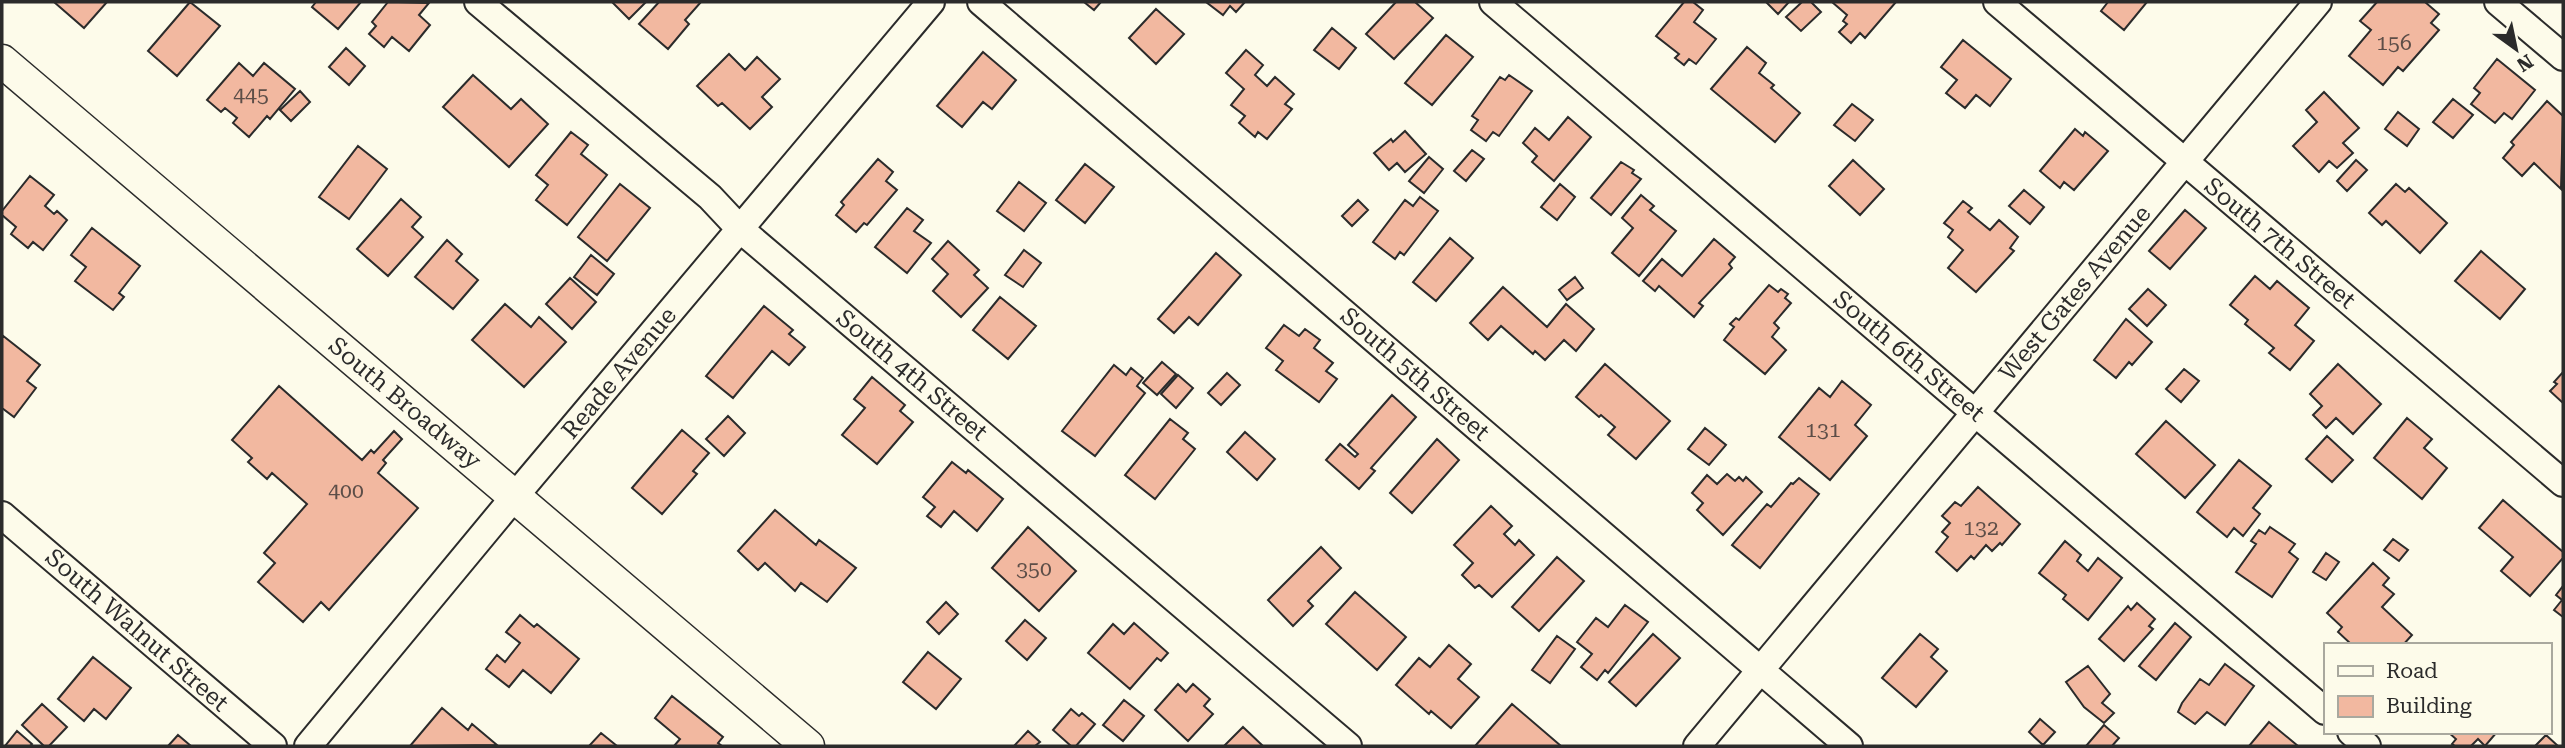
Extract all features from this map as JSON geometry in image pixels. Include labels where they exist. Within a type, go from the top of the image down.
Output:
[{"type":"street","name":"South 4th Street","points":[[478,2],[710,197],[740,229],[1348,746]]},
{"type":"street","name":"Reade Avenue","points":[[308,746],[931,2]]},
{"type":"street","name":"South 5th Street","points":[[981,2],[1849,746]]},
{"type":"street","name":"South 6th Street","points":[[1493,2],[2324,710]]},
{"type":"street","name":"South 7th Street","points":[[1997,2],[2563,483]]},
{"type":"street","name":"West Gates Avenue","points":[[1697,746],[2318,2]]},
{"type":"street","points":[[2498,2],[2563,57]]},
{"type":"street","name":"South Broadway","points":[[2,61],[808,746]]},
{"type":"street","name":"South Walnut Street","points":[[2,515],[273,746]]},
{"type":"street","points":[[2353,734],[2367,746]]},
{"type":"building","points":[[54,2],[107,2],[84,28]]},
{"type":"building","points":[[190,2],[220,26],[177,76],[148,51]]},
{"type":"building","points":[[316,2],[361,2],[338,29],[312,7]]},
{"type":"building","points":[[388,2],[429,3],[419,15],[430,25],[409,51],[392,37],[384,47],[369,34],[376,26],[372,22]]},
{"type":"building","points":[[612,2],[646,2],[629,19]]},
{"type":"building","points":[[659,2],[701,2],[685,20],[689,24],[668,49],[639,24]]},
{"type":"building","points":[[1084,2],[1101,2],[1094,10]]},
{"type":"building","points":[[1206,2],[1245,2],[1236,12],[1230,6],[1223,15]]},
{"type":"building","points":[[1396,2],[1415,2],[1433,18],[1394,59],[1366,34]]},
{"type":"building","points":[[1684,2],[1693,2],[1703,10],[1694,22],[1716,39],[1696,64],[1689,59],[1684,65],[1675,58],[1679,54],[1656,36]]},
{"type":"building","points":[[1766,2],[1789,2],[1778,14]]},
{"type":"building","points":[[1802,2],[1811,2],[1821,12],[1801,31],[1786,17]]},
{"type":"building","points":[[1832,2],[1896,2],[1865,38],[1860,33],[1851,43],[1839,32],[1847,24],[1843,21],[1847,15]]},
{"type":"building","points":[[2108,2],[2147,2],[2124,30],[2101,11]]},
{"type":"building","points":[[2377,2],[2425,2],[2439,14],[2431,23],[2439,30],[2403,71],[2398,67],[2383,85],[2349,56],[2371,30],[2360,21]]},
{"type":"building","points":[[1156,9],[1184,34],[1156,64],[1129,38]]},
{"type":"building","points":[[1332,28],[1356,48],[1339,69],[1314,50]]},
{"type":"building","points":[[1446,35],[1473,57],[1432,105],[1405,83]]},
{"type":"building","points":[[1963,40],[2011,79],[1990,106],[1976,95],[1965,108],[1946,93],[1957,80],[1941,67]]},
{"type":"building","points":[[1747,47],[1766,63],[1759,73],[1774,85],[1771,88],[1800,113],[1775,142],[1711,89]]},
{"type":"building","points":[[346,48],[365,66],[349,85],[329,67]]},
{"type":"building","points":[[1246,50],[1263,65],[1255,75],[1267,86],[1275,77],[1294,94],[1285,104],[1292,109],[1267,139],[1258,132],[1255,137],[1239,123],[1245,116],[1231,105],[1244,89],[1226,73]]},
{"type":"building","points":[[983,52],[1016,80],[992,109],[983,102],[962,127],[937,106]]},
{"type":"building","points":[[729,54],[745,70],[757,57],[780,79],[762,97],[772,107],[750,129],[722,103],[718,106],[697,86]]},
{"type":"building","points":[[2497,59],[2535,90],[2512,119],[2504,113],[2495,123],[2471,104],[2480,93],[2474,88]]},
{"type":"building","points":[[239,63],[253,76],[264,63],[295,89],[270,119],[267,116],[249,137],[233,123],[237,118],[225,108],[221,112],[207,100]]},
{"type":"building","points":[[473,75],[511,109],[521,99],[548,124],[509,167],[443,107]]},
{"type":"building","points":[[1509,75],[1532,91],[1499,136],[1493,132],[1486,141],[1471,130],[1478,120],[1472,116],[1500,77],[1505,80]]},
{"type":"building","points":[[300,91],[310,102],[291,121],[280,110]]},
{"type":"building","points":[[2324,92],[2359,128],[2343,143],[2353,153],[2337,168],[2329,161],[2319,172],[2293,146],[2317,122],[2306,110]]},
{"type":"building","points":[[2453,99],[2473,115],[2453,138],[2433,122]]},
{"type":"building","points":[[2547,101],[2563,116],[2561,189],[2534,163],[2522,176],[2503,158],[2514,145],[2511,142]]},
{"type":"building","points":[[1852,104],[1873,120],[1855,141],[1834,125]]},
{"type":"building","points":[[2398,112],[2419,129],[2407,146],[2385,129]]},
{"type":"building","points":[[1568,117],[1591,137],[1554,181],[1532,162],[1537,156],[1523,143],[1535,128],[1549,140]]},
{"type":"building","points":[[2075,129],[2083,136],[2085,132],[2108,151],[2074,190],[2064,182],[2060,188],[2040,171]]},
{"type":"building","points":[[1405,131],[1426,154],[1405,172],[1397,163],[1389,170],[1374,153]]},
{"type":"building","points":[[571,132],[588,145],[581,154],[607,175],[567,225],[536,200],[548,185],[536,175]]},
{"type":"building","points":[[358,146],[387,169],[349,219],[319,197]]},
{"type":"building","points":[[1472,150],[1484,159],[1466,181],[1454,171]]},
{"type":"building","points":[[1429,157],[1443,169],[1424,193],[1409,181]]},
{"type":"building","points":[[878,159],[893,172],[886,181],[897,190],[867,225],[864,223],[856,232],[836,215],[844,205],[841,202]]},
{"type":"building","points":[[1853,160],[1884,189],[1860,215],[1829,186]]},
{"type":"building","points":[[2356,160],[2367,170],[2347,191],[2337,181]]},
{"type":"building","points":[[1621,162],[1634,170],[1632,173],[1641,179],[1611,215],[1591,198]]},
{"type":"building","points":[[1085,164],[1114,187],[1085,223],[1056,200]]},
{"type":"building","points":[[30,176],[54,195],[45,206],[54,214],[57,211],[67,220],[43,250],[33,242],[28,248],[11,234],[16,227],[2,215],[2,211]]},
{"type":"building","points":[[1019,182],[1046,203],[1024,231],[997,211]]},
{"type":"building","points":[[620,184],[650,208],[607,261],[578,237]]},
{"type":"building","points":[[1560,184],[1575,197],[1557,220],[1541,207]]},
{"type":"building","points":[[2396,184],[2405,192],[2409,188],[2447,223],[2420,253],[2386,221],[2382,225],[2369,213]]},
{"type":"building","points":[[2024,190],[2044,207],[2030,224],[2009,206]]},
{"type":"building","points":[[1641,195],[1654,206],[1650,210],[1676,231],[1639,276],[1612,253],[1633,228],[1622,218]]},
{"type":"building","points":[[1420,197],[1438,211],[1404,255],[1400,252],[1395,259],[1373,242],[1405,200],[1413,206]]},
{"type":"building","points":[[401,199],[421,217],[412,227],[423,237],[388,276],[357,249]]},
{"type":"building","points":[[1358,200],[1368,210],[1352,226],[1342,216]]},
{"type":"building","points":[[1963,201],[1972,208],[1968,212],[1990,230],[1999,220],[2018,237],[2010,248],[2014,251],[1976,292],[1948,268],[1963,250],[1948,237],[1953,230],[1944,223]]},
{"type":"building","points":[[907,208],[923,220],[914,231],[931,243],[907,273],[875,247]]},
{"type":"building","points":[[2185,210],[2206,228],[2170,269],[2149,251]]},
{"type":"building","points":[[92,228],[140,266],[119,293],[124,297],[113,310],[75,281],[86,267],[71,255]]},
{"type":"building","points":[[1450,238],[1473,258],[1436,301],[1413,282]]},
{"type":"building","points":[[1714,239],[1735,257],[1729,264],[1732,268],[1699,303],[1703,306],[1694,317],[1659,286],[1655,291],[1643,281],[1662,259],[1682,276]]},
{"type":"building","points":[[447,240],[462,254],[456,261],[478,280],[453,309],[415,277]]},
{"type":"building","points":[[948,241],[979,270],[974,275],[988,288],[961,317],[933,291],[948,274],[932,259]]},
{"type":"building","points":[[1024,250],[1041,263],[1023,287],[1005,275]]},
{"type":"building","points":[[2481,251],[2525,289],[2500,319],[2455,281]]},
{"type":"building","points":[[1216,253],[1241,275],[1198,325],[1189,317],[1174,333],[1158,319]]},
{"type":"building","points":[[591,255],[614,274],[597,295],[574,277]]},
{"type":"building","points":[[2255,276],[2270,289],[2277,281],[2309,308],[2295,325],[2314,341],[2290,370],[2269,353],[2274,348],[2245,324],[2248,320],[2230,305]]},
{"type":"building","points":[[1575,277],[1583,288],[1567,300],[1559,290]]},
{"type":"building","points":[[570,278],[596,302],[572,329],[546,304]]},
{"type":"building","points":[[1769,285],[1778,292],[1781,289],[1788,294],[1785,298],[1791,303],[1774,323],[1779,328],[1772,337],[1786,350],[1765,374],[1724,340],[1734,327],[1730,324],[1736,318],[1739,320]]},
{"type":"building","points":[[1503,287],[1547,327],[1566,304],[1594,329],[1576,351],[1564,340],[1545,360],[1535,351],[1533,354],[1501,326],[1488,340],[1470,323]]},
{"type":"building","points":[[2148,289],[2166,305],[2147,326],[2129,309]]},
{"type":"building","points":[[1000,297],[1036,326],[1008,359],[973,330]]},
{"type":"building","points":[[505,304],[531,327],[539,317],[566,342],[524,387],[472,340]]},
{"type":"building","points":[[764,306],[793,330],[789,334],[805,347],[789,365],[772,351],[733,398],[706,376]]},
{"type":"building","points":[[2126,319],[2152,342],[2132,365],[2129,362],[2116,378],[2094,360]]},
{"type":"building","points":[[1284,325],[1299,336],[1305,329],[1320,340],[1314,348],[1333,363],[1326,371],[1337,379],[1319,402],[1276,370],[1283,361],[1266,348]]},
{"type":"building","points":[[2,335],[40,365],[27,381],[36,388],[14,417],[2,408]]},
{"type":"building","points":[[1162,362],[1176,374],[1157,395],[1143,383]]},
{"type":"building","points":[[1605,364],[1670,421],[1636,459],[1608,435],[1615,427],[1576,397]]},
{"type":"building","points":[[2338,364],[2381,404],[2353,434],[2336,418],[2326,428],[2313,415],[2322,406],[2310,394]]},
{"type":"building","points":[[1114,365],[1126,375],[1131,368],[1143,378],[1137,386],[1145,393],[1095,456],[1062,431]]},
{"type":"building","points":[[2184,369],[2199,381],[2181,402],[2166,389]]},
{"type":"building","points":[[2563,372],[2563,403],[2550,391]]},
{"type":"building","points":[[1227,373],[1240,385],[1221,405],[1208,393]]},
{"type":"building","points":[[1178,375],[1193,388],[1176,408],[1161,394]]},
{"type":"building","points":[[872,377],[905,405],[900,411],[913,422],[877,464],[842,435],[865,408],[854,399]]},
{"type":"building","points":[[1842,381],[1871,405],[1855,425],[1867,436],[1830,480],[1779,437],[1819,388],[1830,397]]},
{"type":"building","points":[[279,386],[362,460],[371,450],[374,453],[394,431],[402,439],[383,460],[386,463],[378,473],[418,508],[329,610],[321,602],[303,622],[258,582],[275,563],[264,553],[307,504],[272,473],[267,479],[248,462],[252,458],[232,440]]},
{"type":"building","points":[[1392,395],[1416,417],[1371,468],[1375,471],[1359,489],[1326,460],[1340,444],[1355,457],[1358,454],[1348,445]]},
{"type":"building","points":[[728,416],[745,433],[724,456],[706,439]]},
{"type":"building","points":[[2407,418],[2432,439],[2424,448],[2447,468],[2422,499],[2374,458]]},
{"type":"building","points":[[1170,419],[1188,433],[1183,439],[1195,449],[1155,499],[1125,475]]},
{"type":"building","points":[[2166,421],[2215,465],[2185,498],[2136,454]]},
{"type":"building","points":[[1705,428],[1726,445],[1709,465],[1688,449]]},
{"type":"building","points":[[682,430],[709,453],[693,471],[697,474],[662,514],[632,488]]},
{"type":"building","points":[[1245,432],[1275,459],[1257,480],[1227,452]]},
{"type":"building","points":[[2327,436],[2353,460],[2332,482],[2306,459]]},
{"type":"building","points":[[1437,439],[1459,460],[1412,513],[1390,493]]},
{"type":"building","points":[[2239,460],[2271,486],[2253,508],[2260,514],[2243,536],[2234,528],[2227,537],[2197,512]]},
{"type":"building","points":[[952,462],[966,473],[968,470],[1003,499],[977,531],[954,511],[941,527],[927,516],[935,507],[923,497]]},
{"type":"building","points":[[1727,474],[1735,481],[1739,477],[1743,481],[1746,477],[1762,492],[1723,535],[1697,510],[1703,503],[1692,493],[1707,475],[1717,484]]},
{"type":"building","points":[[1799,478],[1819,494],[1760,568],[1732,545],[1767,504],[1771,507],[1791,483]]},
{"type":"building","points":[[1978,487],[2020,524],[2002,545],[2000,543],[1992,551],[1986,545],[1974,559],[1971,556],[1957,571],[1936,552],[1948,537],[1942,532],[1950,523],[1942,516],[1955,502],[1961,506]]},
{"type":"building","points":[[2503,500],[2563,552],[2563,558],[2530,596],[2501,571],[2513,557],[2479,528]]},
{"type":"building","points":[[1491,506],[1512,526],[1504,534],[1515,545],[1519,540],[1534,555],[1492,597],[1479,585],[1475,588],[1462,575],[1473,563],[1454,545]]},
{"type":"building","points":[[775,510],[816,545],[819,540],[856,568],[827,602],[801,583],[795,591],[765,563],[758,570],[738,551]]},
{"type":"building","points":[[1028,527],[1076,571],[1039,611],[992,568]]},
{"type":"building","points":[[2270,527],[2295,544],[2289,552],[2298,559],[2272,597],[2236,572],[2256,544],[2251,541],[2259,530],[2265,534]]},
{"type":"building","points":[[2393,539],[2408,550],[2399,561],[2384,550]]},
{"type":"building","points":[[2065,541],[2081,555],[2077,561],[2088,571],[2098,558],[2122,578],[2088,620],[2063,599],[2066,595],[2039,573]]},
{"type":"building","points":[[1321,547],[1341,568],[1308,601],[1313,606],[1293,626],[1268,600]]},
{"type":"building","points":[[2326,553],[2339,562],[2326,580],[2313,572]]},
{"type":"building","points":[[1557,557],[1584,581],[1539,631],[1512,607]]},
{"type":"building","points":[[2373,563],[2389,578],[2383,585],[2394,594],[2382,607],[2412,635],[2405,643],[2350,643],[2338,632],[2342,627],[2327,613]]},
{"type":"building","points":[[2563,586],[2563,617],[2554,610],[2562,600],[2556,595]]},
{"type":"building","points":[[1355,592],[1406,637],[1377,670],[1326,624]]},
{"type":"building","points":[[946,602],[958,614],[939,634],[927,622]]},
{"type":"building","points":[[2137,603],[2155,619],[2149,626],[2153,629],[2124,661],[2099,639],[2128,606],[2131,610]]},
{"type":"building","points":[[1625,605],[1648,622],[1608,673],[1605,670],[1597,680],[1581,667],[1592,654],[1577,642],[1596,618],[1608,627]]},
{"type":"building","points":[[520,615],[534,627],[537,624],[579,659],[551,693],[523,670],[509,687],[486,669],[497,655],[505,662],[520,643],[506,632]]},
{"type":"building","points":[[1025,620],[1046,638],[1027,660],[1006,641]]},
{"type":"building","points":[[1134,623],[1168,653],[1161,661],[1157,658],[1130,689],[1088,653],[1113,624],[1124,634]]},
{"type":"building","points":[[2175,623],[2191,637],[2156,680],[2139,666]]},
{"type":"building","points":[[1653,634],[1680,658],[1636,706],[1609,682]]},
{"type":"building","points":[[1920,634],[1938,649],[1931,657],[1947,671],[1916,707],[1882,678]]},
{"type":"building","points":[[1557,636],[1575,649],[1550,683],[1532,670]]},
{"type":"building","points":[[1449,645],[1471,664],[1458,679],[1479,697],[1451,728],[1431,711],[1429,714],[1396,685],[1419,658],[1430,667]]},
{"type":"building","points":[[928,652],[961,679],[936,709],[903,682]]},
{"type":"building","points":[[93,657],[131,688],[106,719],[94,709],[84,721],[58,699]]},
{"type":"building","points":[[2225,664],[2254,686],[2225,725],[2207,712],[2195,724],[2178,712],[2200,679],[2209,685]]},
{"type":"building","points":[[2088,666],[2110,694],[2102,703],[2114,713],[2104,723],[2084,707],[2066,682]]},
{"type":"building","points":[[1178,684],[1186,692],[1193,684],[1210,699],[1204,706],[1213,714],[1188,741],[1155,710]]},
{"type":"building","points":[[672,696],[723,737],[718,743],[722,746],[674,746],[680,739],[655,718]]},
{"type":"building","points":[[1124,700],[1144,716],[1123,741],[1103,725]]},
{"type":"building","points":[[42,704],[67,727],[49,746],[44,746],[22,725]]},
{"type":"building","points":[[1512,704],[1561,746],[1475,746]]},
{"type":"building","points":[[442,708],[468,730],[472,724],[497,745],[410,746]]},
{"type":"building","points":[[1071,709],[1079,716],[1082,713],[1095,724],[1076,746],[1071,746],[1053,730]]},
{"type":"building","points":[[2040,719],[2055,732],[2043,745],[2029,732]]},
{"type":"building","points":[[2269,722],[2298,746],[2249,746]]},
{"type":"building","points":[[2104,725],[2119,738],[2112,746],[2086,746]]},
{"type":"building","points":[[1243,727],[1263,746],[1224,746]]},
{"type":"building","points":[[17,731],[32,744],[30,746],[5,746]]},
{"type":"building","points":[[1028,731],[1040,742],[1035,746],[1014,746]]},
{"type":"building","points":[[601,733],[617,746],[589,746]]},
{"type":"building","points":[[2450,734],[2495,734],[2485,746],[2478,739],[2471,746],[2455,746],[2452,744],[2456,739]]},
{"type":"building","points":[[178,735],[191,746],[168,746]]},
{"type":"building","points":[[2546,735],[2558,746],[2535,746]]}]
